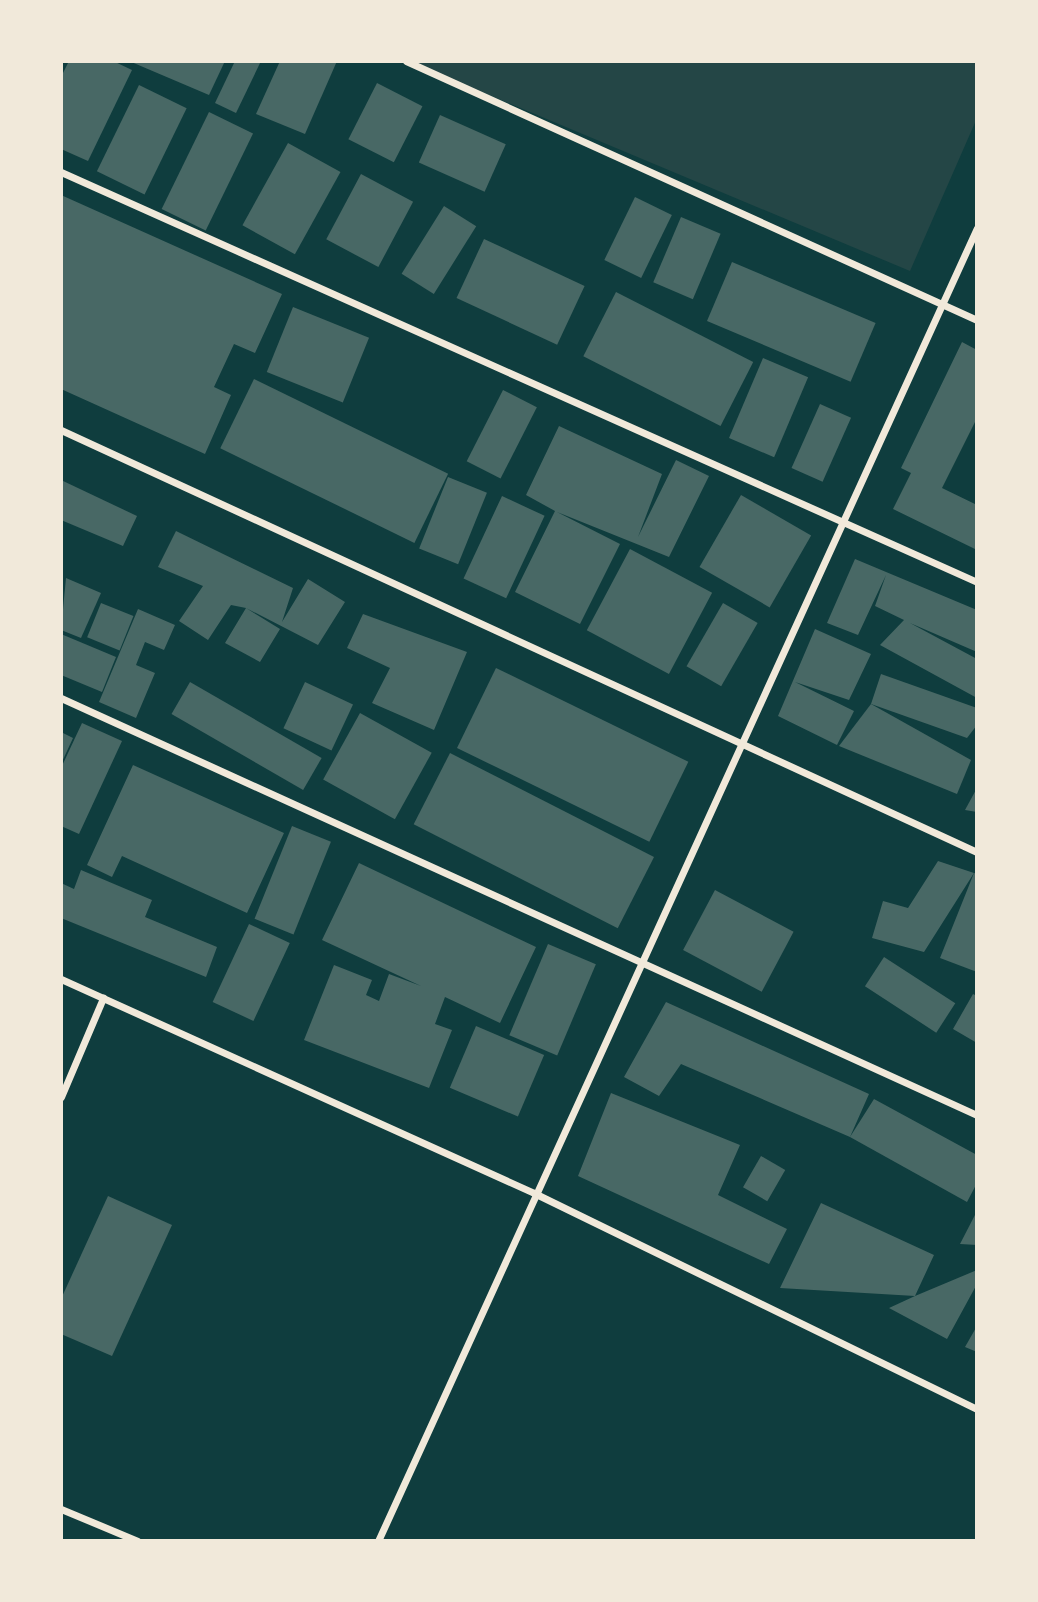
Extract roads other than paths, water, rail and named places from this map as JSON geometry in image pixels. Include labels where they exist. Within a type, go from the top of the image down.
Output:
[{"type":"street","points":[[406,61],[977,320]]},
{"type":"street","points":[[61,172],[977,582]]},
{"type":"street","points":[[378,1541],[534,1193],[977,229]]},
{"type":"street","points":[[61,430],[977,852]]},
{"type":"street","points":[[61,698],[642,959],[977,1115]]},
{"type":"street","points":[[61,979],[534,1193],[977,1409]]},
{"type":"street","points":[[61,1097],[103,998]]},
{"type":"street","points":[[61,1509],[138,1541]]}]
